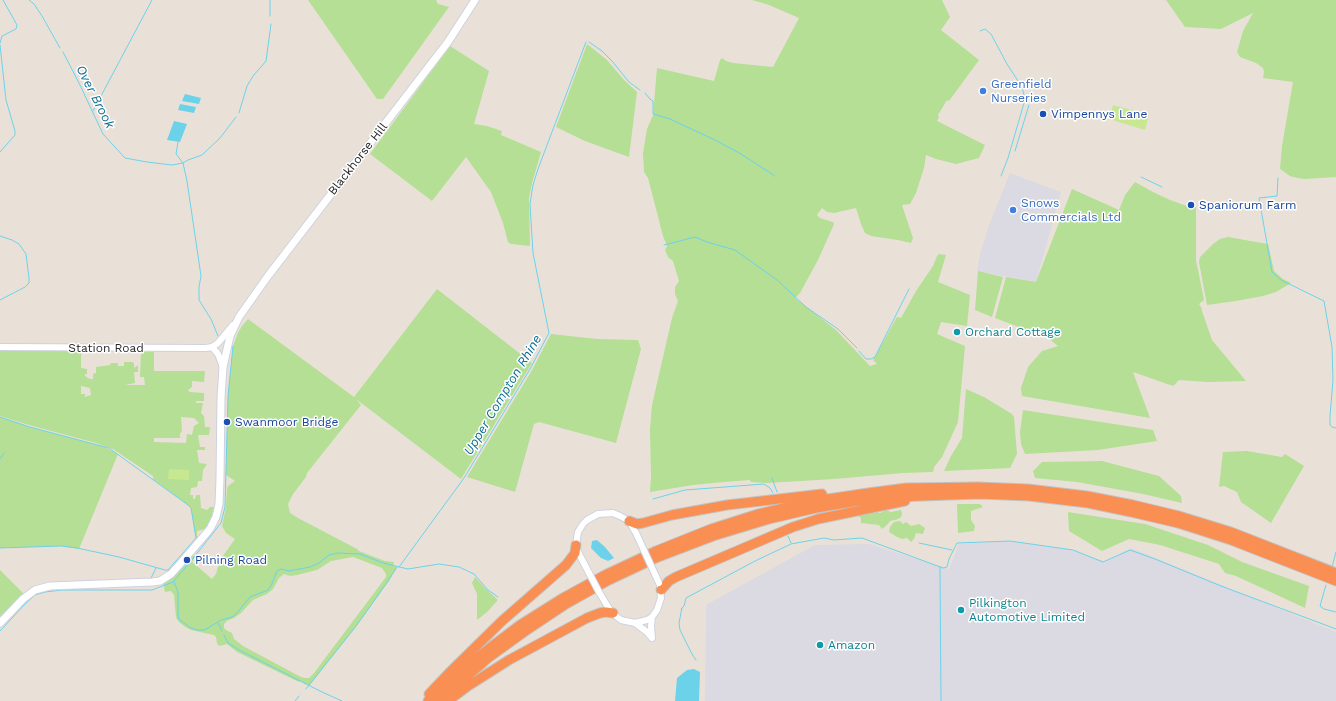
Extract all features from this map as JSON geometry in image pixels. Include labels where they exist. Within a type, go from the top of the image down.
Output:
[{"type":"highway","points":[[629,521],[637,524],[643,524],[672,516],[727,505],[884,487],[978,487],[1028,489],[1087,496],[1179,516],[1231,532],[1336,573]]},
{"type":"highway","points":[[428,701],[483,653],[520,625],[563,598],[656,550],[710,529],[784,508],[821,500],[906,488]]},
{"type":"highway","points":[[439,701],[488,658],[566,604],[607,581],[658,556],[713,536],[769,519],[816,508],[894,497],[979,494],[1029,496],[1088,503],[1178,523],[1231,540],[1336,581]]},
{"type":"highway","points":[[660,587],[676,577],[793,527],[818,519],[932,495]]},
{"type":"highway","points":[[422,701],[448,673],[502,621],[566,565],[575,553],[576,545]]},
{"type":"highway","points":[[448,701],[468,686],[509,660],[587,618],[600,613],[613,613]]},
{"type":"main road","name":"Blackhorse Hill","points":[[0,623],[23,599],[35,590],[50,586],[149,582],[161,580],[171,574],[210,529],[216,517],[219,504],[223,367],[230,336],[239,317],[268,276],[448,42],[475,0]]},
{"type":"street","points":[[223,367],[218,354],[212,347],[222,339],[239,317]]},
{"type":"street","name":"Station Road","points":[[0,347],[212,347]]},
{"type":"street","points":[[635,623],[652,638],[652,617],[660,604],[660,587],[636,533],[629,521],[613,513],[598,514],[583,524],[578,532],[576,545],[589,573],[599,592],[613,613],[621,620],[635,623],[652,617]]},
{"type":"shaded area","points":[[1010,173],[1061,192],[1036,282],[977,271],[980,254],[989,225]]},
{"type":"shaded area","points":[[1010,541],[1073,550],[1105,562],[1131,548],[1336,632],[1336,701],[705,701],[706,605],[815,545],[869,544],[949,569],[959,544]]},
{"type":"green space","points":[[308,0],[436,0],[438,4],[449,7],[383,99],[377,99]]},
{"type":"green space","points":[[752,0],[942,0],[950,17],[941,30],[979,60],[949,101],[947,100],[938,115],[939,117],[937,121],[985,145],[979,158],[956,164],[926,155],[924,168],[916,193],[910,204],[902,205],[913,238],[911,243],[871,236],[865,233],[856,208],[834,213],[827,212],[822,208],[817,215],[820,218],[833,222],[834,224],[818,260],[800,293],[795,298],[836,330],[870,366],[877,364],[873,360],[897,317],[901,318],[916,291],[933,266],[937,256],[939,254],[946,255],[938,282],[970,295],[967,326],[941,322],[937,334],[965,346],[958,422],[942,457],[934,467],[933,472],[767,483],[751,482],[750,480],[693,485],[650,492],[650,430],[652,405],[672,318],[678,301],[675,294],[675,287],[679,281],[673,261],[668,257],[665,250],[667,246],[648,178],[644,172],[643,153],[647,129],[653,115],[657,68],[714,81],[720,60],[722,58],[733,63],[773,67],[799,18],[769,5]]},
{"type":"green space","points":[[1166,0],[1336,0],[1336,177],[1305,179],[1297,178],[1290,176],[1280,169],[1282,146],[1293,82],[1263,78],[1263,68],[1256,63],[1240,57],[1237,52],[1243,31],[1253,13],[1221,29],[1185,27]]},
{"type":"green space","points":[[587,44],[607,60],[624,80],[637,92],[629,157],[585,141],[556,127]]},
{"type":"green space","points":[[450,46],[489,71],[474,124],[487,126],[502,131],[501,135],[541,152],[529,198],[530,246],[511,244],[508,242],[503,223],[491,192],[466,157],[432,201],[370,154]]},
{"type":"green space","points":[[1113,105],[1149,115],[1145,130],[1109,119]]},
{"type":"green space","points":[[1135,182],[1170,200],[1196,207],[1196,260],[1204,300],[1199,304],[1212,340],[1246,381],[1208,382],[1179,380],[1173,386],[1133,372],[1150,418],[1022,396],[1021,388],[1028,367],[1042,351],[1058,346],[1048,338],[995,318],[1006,277],[1036,282],[1072,189],[1119,210],[1125,195]]},
{"type":"green space","points":[[1228,237],[1268,244],[1274,271],[1283,279],[1291,283],[1276,292],[1263,296],[1207,305],[1199,262],[1200,257],[1220,239]]},
{"type":"green space","points":[[978,271],[1003,277],[992,317],[975,310]]},
{"type":"green space","points":[[437,289],[532,363],[461,479],[356,399],[361,405],[307,473],[306,477],[293,494],[288,504],[290,513],[359,551],[385,561],[394,562],[393,566],[397,567],[389,581],[357,625],[309,686],[237,652],[227,644],[220,646],[217,644],[216,637],[214,635],[191,630],[184,626],[176,618],[174,595],[171,591],[165,592],[163,582],[192,554],[195,557],[192,562],[212,579],[216,574],[220,560],[235,539],[226,533],[222,526],[226,507],[227,488],[235,481],[226,475],[228,396],[233,346],[238,333],[248,319],[354,397]],"holes":[[[353,557],[382,568],[386,574],[386,577],[309,678],[301,677],[243,646],[234,639],[232,633],[224,628],[224,624],[227,621],[241,613],[253,600],[267,594],[273,589],[279,578],[284,574],[290,576],[297,575],[317,570],[331,561]]]},
{"type":"green space","points":[[551,334],[597,339],[638,340],[641,349],[616,443],[539,422],[534,424],[515,492],[467,477],[531,372]]},
{"type":"green space","points":[[0,351],[81,351],[81,368],[87,369],[87,374],[85,374],[85,376],[90,379],[93,379],[93,374],[96,373],[96,367],[110,365],[111,363],[118,363],[118,366],[124,366],[124,362],[132,362],[134,363],[134,368],[138,365],[138,372],[134,372],[135,383],[125,385],[145,385],[144,377],[140,377],[141,352],[154,352],[154,371],[205,371],[204,382],[192,381],[192,387],[188,390],[190,392],[204,393],[204,401],[196,401],[196,403],[203,403],[201,413],[204,416],[205,427],[210,427],[209,435],[198,435],[200,447],[205,447],[205,450],[197,450],[199,463],[207,464],[203,470],[202,481],[198,481],[197,487],[191,488],[190,495],[193,495],[193,499],[195,499],[196,495],[200,495],[201,508],[207,510],[210,507],[215,507],[208,526],[205,529],[197,531],[197,536],[199,537],[196,540],[191,508],[153,479],[153,476],[113,449],[0,416]],"holes":[[[81,386],[90,388],[91,395],[85,397],[85,394],[81,394]],[[181,417],[194,418],[199,423],[194,426],[192,435],[187,434],[186,443],[154,442],[154,438],[180,438],[182,431]]]},
{"type":"green space","points":[[966,389],[984,397],[1012,414],[1014,417],[1017,454],[1010,468],[944,471],[962,438]]},
{"type":"green space","points":[[1023,410],[1153,430],[1157,441],[1098,450],[1025,454],[1021,444],[1020,432]]},
{"type":"green space","points":[[0,417],[30,427],[105,447],[118,454],[79,549],[61,546],[0,548]]},
{"type":"green space","points":[[1247,451],[1282,457],[1285,454],[1304,466],[1271,523],[1241,502],[1237,492],[1224,486],[1219,487],[1223,452]]},
{"type":"green space","points":[[1102,461],[1159,476],[1181,496],[1182,503],[1077,482],[1035,478],[1033,471],[1042,462]]},
{"type":"green space","points":[[169,469],[189,470],[189,480],[168,479]]},
{"type":"green space","points":[[957,504],[980,504],[983,507],[971,511],[971,520],[975,526],[974,531],[958,533]]},
{"type":"green space","points":[[872,510],[880,513],[886,510],[891,512],[901,510],[902,514],[901,517],[890,521],[882,529],[879,525],[861,523],[861,518],[858,516]]},
{"type":"green space","points":[[1068,512],[1145,524],[1208,545],[1242,562],[1309,586],[1305,608],[1236,576],[1225,573],[1219,564],[1160,545],[1129,539],[1102,551],[1069,531]]},
{"type":"green space","points":[[900,521],[903,524],[906,522],[911,526],[919,524],[925,528],[923,534],[916,533],[911,542],[907,538],[902,539],[889,532],[890,527],[894,522]]},
{"type":"green space","points":[[0,570],[23,593],[0,617]]},
{"type":"green space","points":[[475,577],[497,599],[497,601],[487,612],[477,620],[477,594],[472,583]]},
{"type":"water","points":[[185,94],[201,98],[199,104],[182,101]]},
{"type":"water","points":[[180,104],[196,107],[194,113],[178,110]]},
{"type":"water","points":[[174,121],[187,124],[180,142],[167,140]]},
{"type":"water","points":[[597,540],[614,558],[608,561],[601,558],[591,548],[592,541]]},
{"type":"water","points":[[694,669],[700,672],[699,701],[675,701],[677,678],[687,670]]},
{"type":"waterway","points":[[0,43],[2,36],[16,29],[17,25],[3,0]]},
{"type":"waterway","name":"Over Brook","points":[[29,0],[34,4],[42,16],[60,48]]},
{"type":"waterway","points":[[93,111],[152,0]]},
{"type":"waterway","points":[[270,0],[270,16]]},
{"type":"waterway","points":[[239,113],[247,86],[253,76],[266,61],[271,24]]},
{"type":"waterway","points":[[980,31],[985,29],[991,34],[1007,64],[1022,87],[1024,95],[1024,103],[1008,158],[1001,176]]},
{"type":"waterway","name":"Upper Compton Rhine","points":[[399,567],[464,478],[530,369],[549,333],[533,253],[530,204],[533,185],[538,169],[586,42]]},
{"type":"waterway","points":[[589,42],[602,51],[629,82],[640,90]]},
{"type":"waterway","points":[[0,45],[6,100],[15,131],[15,135],[0,152]]},
{"type":"waterway","name":"Over Brook","points":[[63,52],[103,134],[125,158],[172,165],[183,163],[202,155],[220,138],[236,117]]},
{"type":"waterway","points":[[645,93],[653,101],[653,114],[670,119],[715,140],[741,154],[775,176]]},
{"type":"waterway","points":[[1015,151],[1029,105]]},
{"type":"waterway","points":[[178,142],[176,154],[183,163],[187,181],[201,276],[199,300],[211,319],[218,336]]},
{"type":"waterway","points":[[1141,177],[1162,187]]},
{"type":"waterway","points":[[1278,178],[1277,196],[1259,198],[1272,272],[1281,280],[1324,301],[1332,347],[1333,380],[1330,425],[1336,428]]},
{"type":"waterway","points":[[0,236],[19,244],[26,254],[29,278],[29,283],[25,287],[0,300]]},
{"type":"waterway","points":[[664,245],[695,237],[735,250],[777,280],[806,307],[838,329],[857,348]]},
{"type":"waterway","points":[[859,351],[866,359],[875,357],[909,289]]},
{"type":"waterway","points":[[0,631],[35,595],[62,590],[152,590],[173,582],[191,561],[221,523],[225,507],[228,396],[233,346]]},
{"type":"waterway","points":[[0,417],[30,427],[109,448],[191,508],[196,538],[168,570],[77,548],[61,546],[0,548]]},
{"type":"waterway","points":[[0,459],[4,453]]},
{"type":"waterway","points":[[772,478],[777,492]]},
{"type":"waterway","points":[[653,499],[685,490],[764,484],[770,488],[773,493]]},
{"type":"waterway","points":[[788,536],[791,543]]},
{"type":"waterway","points":[[681,609],[684,606],[686,598],[755,561],[791,544],[824,538],[834,540],[862,538],[943,568],[947,567],[949,559],[957,543],[1010,541],[1073,550],[1103,562],[1130,550],[1336,629]]},
{"type":"waterway","points":[[919,543],[952,550]]},
{"type":"waterway","points":[[1332,567],[1336,552]]},
{"type":"waterway","points":[[174,582],[178,592],[179,619],[189,627],[197,630],[204,630],[221,620],[232,617],[250,597],[268,590],[277,571],[281,569],[289,571],[310,567],[319,563],[329,555],[338,553],[360,554],[383,563],[408,569],[439,564],[459,567],[474,574],[488,590],[498,597]]},
{"type":"waterway","points":[[306,689],[357,625],[397,567]]},
{"type":"waterway","points":[[940,567],[941,701]]},
{"type":"waterway","points":[[150,580],[156,568]]},
{"type":"waterway","points":[[1326,585],[1320,606],[1324,609],[1336,612]]},
{"type":"waterway","points":[[682,608],[679,623],[680,630],[696,660]]},
{"type":"waterway","points":[[218,623],[222,631]]},
{"type":"waterway","points":[[224,635],[228,643],[239,650],[342,701]]},
{"type":"waterway","points":[[295,701],[299,696]]},
{"type":"place","name":"Greenfield Nurseries","points":[[983,91]]},
{"type":"place","name":"Vimpennys Lane","points":[[1043,114]]},
{"type":"place","name":"Spaniorum Farm","points":[[1191,205]]},
{"type":"place","name":"Snows Commercials Ltd","points":[[1013,210]]},
{"type":"place","name":"Orchard Cottage","points":[[957,332]]},
{"type":"place","name":"Swanmoor Bridge","points":[[227,422]]},
{"type":"place","name":"Pilning Road","points":[[187,560]]},
{"type":"place","name":"Pilkington Automotive Limited","points":[[961,610]]},
{"type":"place","name":"Amazon","points":[[820,645]]}]
